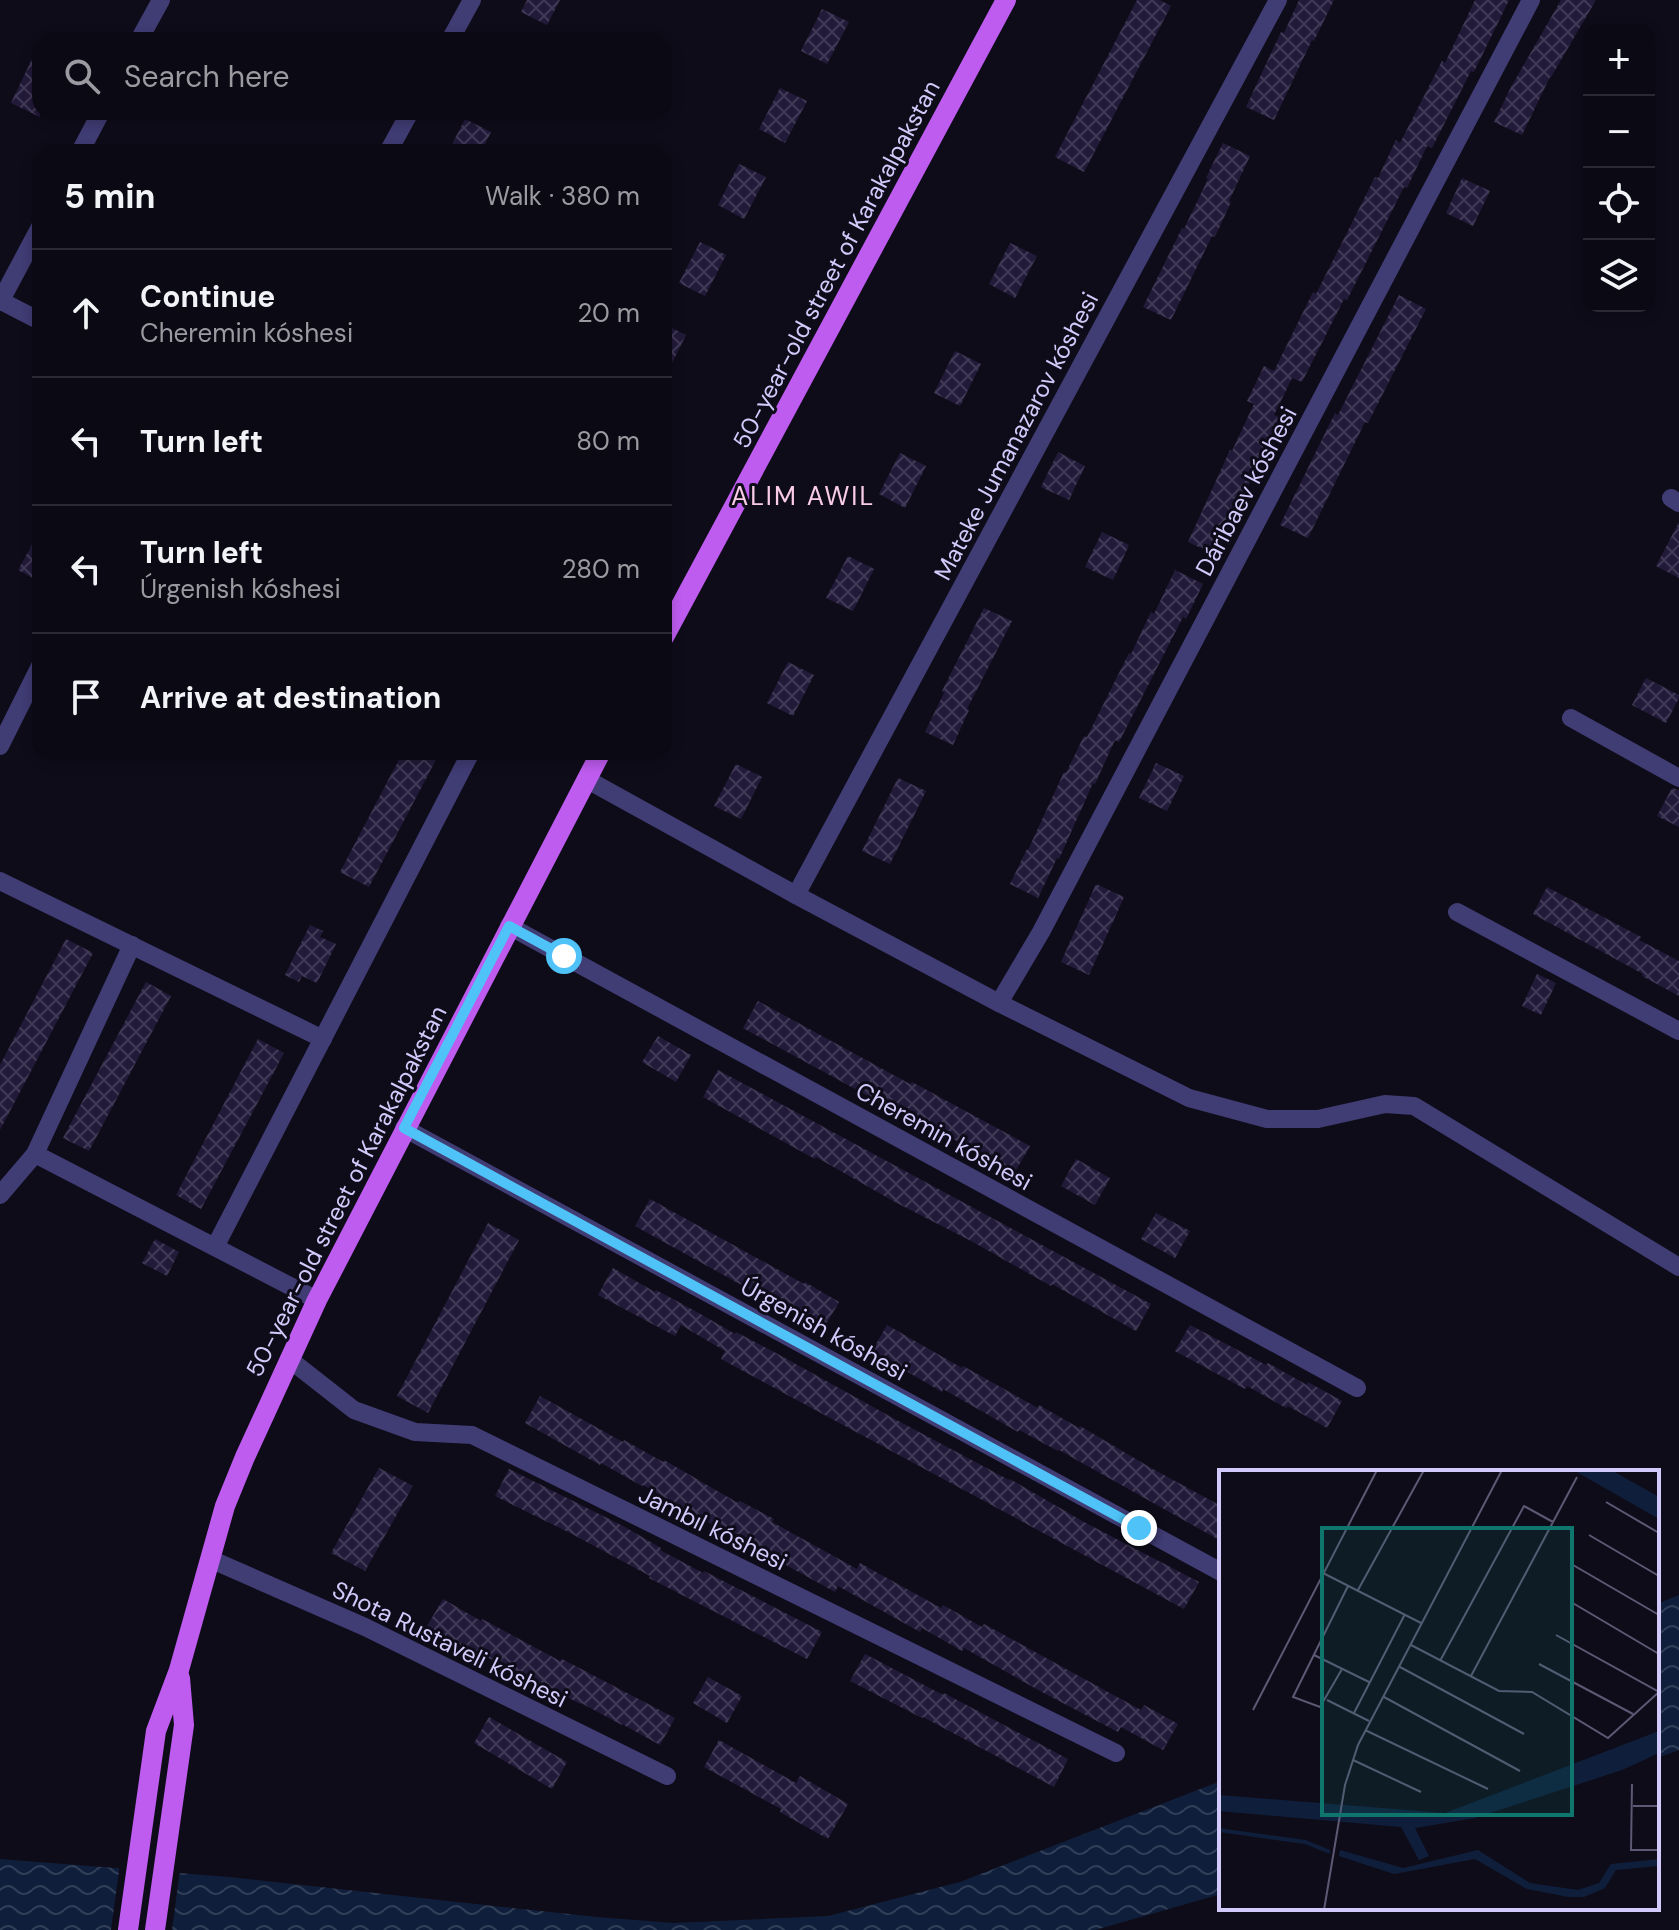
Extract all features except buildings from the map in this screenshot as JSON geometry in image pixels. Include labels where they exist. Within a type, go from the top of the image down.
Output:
[{"type":"main road","name":"50-year-old street of Karakalpakstan","points":[[672,622],[1006,0]]},
{"type":"main road","name":"50-year-old street of Karakalpakstan","points":[[128,1930],[156,1731],[179,1670],[225,1506],[317,1300],[597,760]]},
{"type":"main road","points":[[155,1930],[184,1725],[179,1670]]},
{"type":"street","points":[[143,32],[161,0]]},
{"type":"street","points":[[454,32],[472,0]]},
{"type":"street","name":"Mateke Jumanazarov kóshesi","points":[[796,895],[1278,0]]},
{"type":"street","name":"Dáribaev kóshesi","points":[[999,1003],[1041,932],[1531,0]]},
{"type":"street","points":[[84,144],[97,120]]},
{"type":"street","points":[[392,144],[406,120]]},
{"type":"street","points":[[32,242],[0,302],[32,317]]},
{"type":"street","points":[[0,746],[32,682]]},
{"type":"street","points":[[1571,718],[1679,778]]},
{"type":"street","points":[[215,1247],[467,760]]},
{"type":"street","points":[[586,779],[999,1003],[1189,1098],[1267,1119],[1318,1119],[1385,1104],[1414,1106],[1679,1267]]},
{"type":"street","points":[[0,881],[323,1039]]},
{"type":"street","points":[[1457,912],[1679,1031]]},
{"type":"street","name":"Cheremin kóshesi","points":[[509,926],[1357,1388]]},
{"type":"street","points":[[0,1195],[35,1154],[132,945]]},
{"type":"street","name":"Úrgenish kóshesi","points":[[404,1128],[1219,1571]]},
{"type":"street","points":[[35,1154],[317,1300]]},
{"type":"street","name":"Jambıl kóshesi","points":[[289,1359],[354,1410],[415,1432],[472,1435],[1116,1753]]},
{"type":"street","name":"Shota Rustaveli kóshesi","points":[[210,1559],[365,1627],[667,1776]]},
{"type":"water","points":[[1679,1595],[1679,1750],[1659,1757],[1659,1603]]},
{"type":"water","points":[[1219,1782],[1219,1895],[1095,1930],[0,1930],[0,1859],[229,1877],[674,1923],[828,1916],[960,1882]]},
{"type":"pier","points":[[120,1864],[180,1869],[172,1930],[111,1930]]},
{"type":"district","name":"ALIM AWIL","points":[[803,496]]},
{"type":"route","points":[[564,956],[509,926],[404,1128],[1139,1528]]}]
